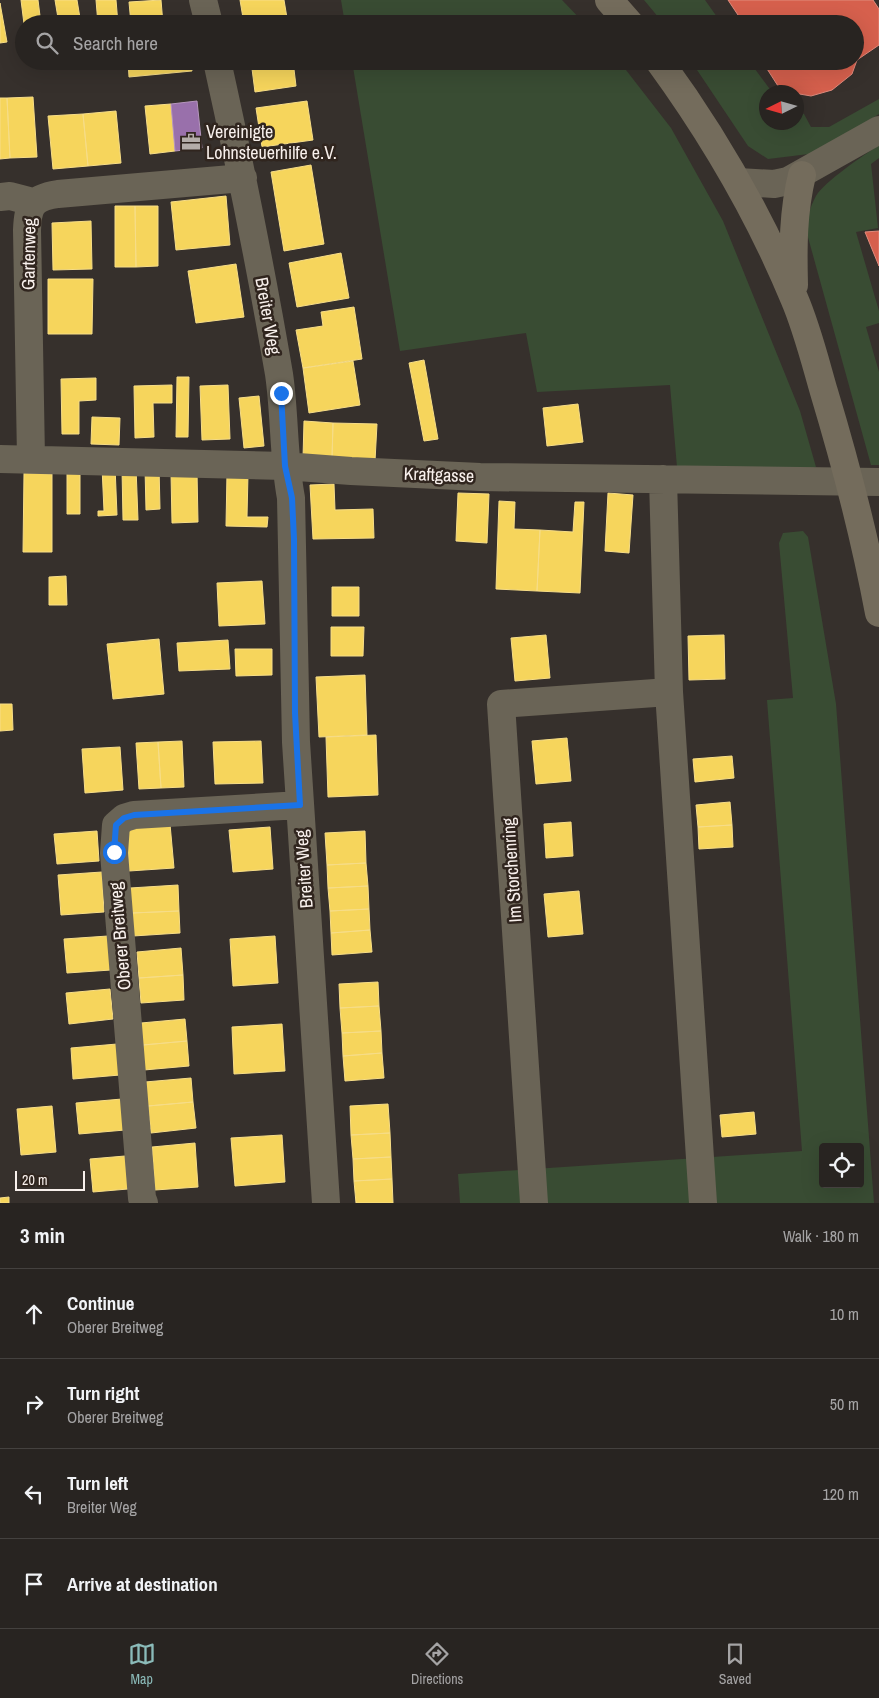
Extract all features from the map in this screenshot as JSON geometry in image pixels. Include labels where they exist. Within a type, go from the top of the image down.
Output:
[{"type":"main road","points":[[609,0],[622,15]]},
{"type":"main road","points":[[665,70],[691,106],[738,182],[795,299],[844,455],[879,613]]},
{"type":"main road","points":[[795,299],[792,238],[795,203],[802,175]]},
{"type":"street","points":[[203,0],[207,15]]},
{"type":"street","name":"Breiter Weg","points":[[219,70],[243,178],[279,375],[285,466],[292,498],[294,532],[295,713],[326,1203]]},
{"type":"street","points":[[738,182],[774,184],[802,175],[879,130]]},
{"type":"street","name":"Gartenweg","points":[[32,458],[27,230],[28,214],[34,202],[46,196],[58,194],[243,178]]},
{"type":"street","points":[[0,197],[10,196],[34,202]]},
{"type":"street","name":"Kraftgasse","points":[[0,459],[32,458],[285,466],[480,477],[879,482]]},
{"type":"street","points":[[663,479],[669,692],[703,1203]]},
{"type":"street","name":"Im Storchenring","points":[[534,1203],[501,704],[669,692]]},
{"type":"street","name":"Oberer Breitweg","points":[[144,1203],[142,1198],[114,852],[116,825],[124,818],[134,815],[300,805]]},
{"type":"green space","points":[[341,0],[562,0],[576,15],[344,15]]},
{"type":"green space","points":[[644,0],[705,0],[716,15],[656,15]]},
{"type":"green space","points":[[353,70],[626,70],[671,128],[723,221],[800,411],[816,467],[768,481],[678,479],[670,385],[537,392],[526,333],[400,351]]},
{"type":"green space","points":[[697,70],[756,70],[767,85],[759,85],[759,130],[804,130],[804,114],[811,127],[829,127],[879,99],[879,114],[817,153],[768,159],[748,146]]},
{"type":"green space","points":[[879,145],[879,158],[871,164],[878,228],[856,232],[879,311],[879,323],[866,327],[879,372],[879,465],[871,465],[806,230],[810,208],[820,190],[845,169]]},
{"type":"green space","points":[[803,531],[808,537],[836,704],[874,1203],[460,1203],[458,1174],[802,1151],[767,700],[793,698],[779,543],[783,533]]},
{"type":"building: Homes","points":[[21,0],[38,0],[40,15],[23,15]]},
{"type":"building: Homes","points":[[55,0],[77,0],[80,15],[58,15]]},
{"type":"building: Homes","points":[[96,0],[116,0],[117,15],[97,15]]},
{"type":"building: Homes","points":[[161,0],[162,15],[130,15],[129,2]]},
{"type":"building: Homes","points":[[240,0],[284,0],[286,15],[242,15]]},
{"type":"building: Homes","points":[[0,3],[7,42],[0,43]]},
{"type":"building: Homes","points":[[129,70],[192,70],[192,71],[129,77]]},
{"type":"building: Homes","points":[[252,70],[294,70],[296,86],[255,92]]},
{"type":"building: Homes","points":[[33,97],[37,157],[10,158],[7,98]]},
{"type":"building: Homes","points":[[0,98],[7,98],[10,158],[0,159]]},
{"type":"building: Homes","points":[[307,101],[313,140],[262,147],[256,108]]},
{"type":"building: Homes","points":[[171,104],[175,151],[150,154],[145,106]]},
{"type":"building: Homes","points":[[116,111],[121,163],[88,166],[83,114]]},
{"type":"building: Homes","points":[[83,114],[88,166],[53,169],[48,116]]},
{"type":"building: Homes","points":[[311,165],[324,244],[284,251],[271,172]]},
{"type":"building: Homes","points":[[226,196],[230,245],[176,250],[171,202]]},
{"type":"building: Homes","points":[[115,206],[135,206],[136,267],[115,267]]},
{"type":"building: Homes","points":[[135,206],[158,206],[158,266],[136,267]]},
{"type":"building: Homes","points":[[91,221],[92,269],[53,270],[52,223]]},
{"type":"building: Homes","points":[[341,253],[349,298],[297,307],[289,263]]},
{"type":"building: Homes","points":[[236,264],[244,317],[196,323],[188,271]]},
{"type":"building: Homes","points":[[48,279],[93,279],[92,334],[48,334]]},
{"type":"building: Homes","points":[[354,307],[362,359],[303,368],[296,330],[323,326],[321,312]]},
{"type":"building: Homes","points":[[424,360],[438,439],[424,441],[409,363]]},
{"type":"building: Homes","points":[[353,361],[360,405],[309,413],[303,368]]},
{"type":"building: Homes","points":[[177,377],[189,377],[188,437],[176,437]]},
{"type":"building: Homes","points":[[96,378],[96,400],[79,401],[79,434],[62,434],[61,379]]},
{"type":"building: Homes","points":[[172,385],[172,403],[153,403],[154,437],[135,438],[134,386]]},
{"type":"building: Homes","points":[[228,385],[230,439],[202,440],[200,386]]},
{"type":"building: Homes","points":[[259,396],[264,446],[244,448],[239,398]]},
{"type":"building: Homes","points":[[578,404],[583,442],[547,446],[543,408]]},
{"type":"building: Homes","points":[[92,417],[120,418],[119,445],[91,444]]},
{"type":"building: Homes","points":[[304,421],[333,423],[332,459],[303,458]]},
{"type":"building: Homes","points":[[333,423],[377,424],[375,461],[332,459]]},
{"type":"building: Homes","points":[[67,466],[80,466],[80,514],[67,514]]},
{"type":"building: Homes","points":[[115,466],[117,515],[98,516],[98,511],[104,511],[102,467]]},
{"type":"building: Homes","points":[[136,467],[138,520],[123,520],[122,468]]},
{"type":"building: Homes","points":[[159,467],[160,509],[146,510],[145,468]]},
{"type":"building: Homes","points":[[197,472],[198,522],[172,523],[171,473]]},
{"type":"building: Homes","points":[[24,473],[52,474],[52,552],[23,552]]},
{"type":"building: Homes","points":[[227,473],[248,474],[247,517],[268,517],[267,527],[226,526]]},
{"type":"building: Homes","points":[[334,484],[335,510],[373,509],[374,538],[313,539],[310,485]]},
{"type":"building: Homes","points":[[458,493],[489,494],[487,543],[456,541]]},
{"type":"building: Homes","points":[[608,493],[633,495],[629,553],[605,551]]},
{"type":"building: Homes","points":[[499,501],[515,502],[514,529],[540,530],[537,591],[496,589]]},
{"type":"building: Homes","points":[[575,502],[584,502],[580,593],[537,591],[540,530],[573,532]]},
{"type":"building: Homes","points":[[66,576],[67,605],[49,605],[49,577]]},
{"type":"building: Homes","points":[[262,581],[265,624],[219,626],[217,583]]},
{"type":"building: Homes","points":[[332,587],[359,587],[359,616],[332,616]]},
{"type":"building: Homes","points":[[331,627],[364,627],[363,656],[331,656]]},
{"type":"building: Homes","points":[[546,635],[550,678],[515,681],[511,638]]},
{"type":"building: Homes","points":[[724,635],[725,679],[689,680],[688,636]]},
{"type":"building: Homes","points":[[159,639],[164,694],[113,699],[107,644]]},
{"type":"building: Homes","points":[[228,640],[230,669],[179,671],[177,643]]},
{"type":"building: Homes","points":[[235,649],[272,649],[272,675],[236,676]]},
{"type":"building: Homes","points":[[365,675],[367,735],[319,737],[316,677]]},
{"type":"building: Homes","points":[[0,704],[12,704],[13,730],[0,731]]},
{"type":"building: Homes","points":[[376,735],[378,795],[328,797],[326,737]]},
{"type":"building: Homes","points":[[567,738],[571,781],[536,784],[532,741]]},
{"type":"building: Homes","points":[[182,741],[184,787],[161,788],[158,742]]},
{"type":"building: Homes","points":[[261,741],[263,783],[215,784],[213,742]]},
{"type":"building: Homes","points":[[158,742],[161,788],[139,789],[136,743]]},
{"type":"building: Homes","points":[[120,747],[123,790],[85,793],[82,749]]},
{"type":"building: Homes","points":[[732,756],[734,778],[695,782],[693,759]]},
{"type":"building: Homes","points":[[730,802],[732,825],[698,827],[696,805]]},
{"type":"building: Homes","points":[[571,822],[573,856],[546,858],[544,824]]},
{"type":"building: Homes","points":[[170,824],[174,868],[129,871],[126,828]]},
{"type":"building: Homes","points":[[732,825],[733,847],[699,849],[698,827]]},
{"type":"building: Homes","points":[[270,827],[273,869],[233,872],[229,830]]},
{"type":"building: Homes","points":[[97,831],[99,861],[57,864],[54,834]]},
{"type":"building: Homes","points":[[365,831],[366,863],[327,865],[325,833]]},
{"type":"building: Homes","points":[[366,863],[368,886],[328,888],[327,865]]},
{"type":"building: Homes","points":[[102,872],[104,912],[61,915],[58,875]]},
{"type":"building: Homes","points":[[178,885],[179,911],[132,913],[130,888]]},
{"type":"building: Homes","points":[[368,886],[369,909],[330,911],[328,888]]},
{"type":"building: Homes","points":[[579,891],[583,934],[548,937],[544,894]]},
{"type":"building: Homes","points":[[369,909],[370,930],[331,933],[330,911]]},
{"type":"building: Homes","points":[[179,911],[180,933],[133,936],[132,913]]},
{"type":"building: Homes","points":[[370,930],[372,952],[332,955],[331,933]]},
{"type":"building: Homes","points":[[108,936],[111,970],[67,973],[64,939]]},
{"type":"building: Homes","points":[[275,936],[278,983],[233,986],[230,939]]},
{"type":"building: Homes","points":[[181,948],[183,975],[139,978],[137,952]]},
{"type":"building: Homes","points":[[183,975],[184,1000],[141,1003],[139,978]]},
{"type":"building: Homes","points":[[378,982],[379,1006],[340,1008],[339,984]]},
{"type":"building: Homes","points":[[110,989],[113,1019],[69,1024],[66,993]]},
{"type":"building: Homes","points":[[379,1006],[381,1031],[342,1033],[340,1008]]},
{"type":"building: Homes","points":[[185,1019],[187,1041],[143,1045],[141,1023]]},
{"type":"building: Homes","points":[[282,1024],[285,1071],[234,1074],[232,1027]]},
{"type":"building: Homes","points":[[381,1031],[382,1053],[343,1056],[342,1033]]},
{"type":"building: Homes","points":[[187,1041],[189,1066],[144,1070],[143,1045]]},
{"type":"building: Homes","points":[[117,1044],[120,1075],[73,1079],[71,1048]]},
{"type":"building: Homes","points":[[382,1053],[384,1078],[345,1081],[343,1056]]},
{"type":"building: Homes","points":[[191,1078],[193,1102],[148,1106],[145,1082]]},
{"type":"building: Homes","points":[[122,1099],[125,1130],[79,1134],[76,1103]]},
{"type":"building: Homes","points":[[193,1102],[196,1128],[151,1133],[148,1106]]},
{"type":"building: Homes","points":[[388,1104],[390,1133],[351,1135],[350,1106]]},
{"type":"building: Homes","points":[[52,1106],[56,1152],[21,1155],[17,1109]]},
{"type":"building: Homes","points":[[754,1112],[756,1134],[722,1137],[720,1115]]},
{"type":"building: Homes","points":[[390,1133],[391,1157],[353,1159],[351,1135]]},
{"type":"building: Homes","points":[[282,1135],[285,1182],[235,1186],[231,1138]]},
{"type":"building: Homes","points":[[195,1143],[198,1187],[155,1190],[152,1147]]},
{"type":"building: Homes","points":[[125,1156],[128,1189],[93,1192],[90,1159]]},
{"type":"building: Homes","points":[[391,1157],[392,1179],[354,1181],[353,1159]]},
{"type":"building: Homes","points":[[392,1179],[393,1203],[356,1203],[354,1181]]},
{"type":"building: Homes","points":[[9,1197],[9,1203],[0,1203],[0,1198]]},
{"type":"building: Shops","points":[[728,0],[873,0],[879,9],[879,45],[864,55],[864,15],[738,15]]},
{"type":"building: Shops","points":[[768,70],[853,70],[852,74],[832,90],[811,96],[804,95],[804,85],[777,85]]},
{"type":"building: Shops","points":[[879,231],[879,266],[865,232]]},
{"type":"building: Offices","points":[[197,101],[202,148],[175,151],[171,104]]},
{"type":"place","name":"Vereinigte Lohnsteuerhilfe e.V.","points":[[191,142]]},
{"type":"route","points":[[114,852],[113,838],[116,825],[124,818],[134,815],[300,805],[295,713],[294,539],[292,498],[285,466],[283,445],[281,393]]}]
